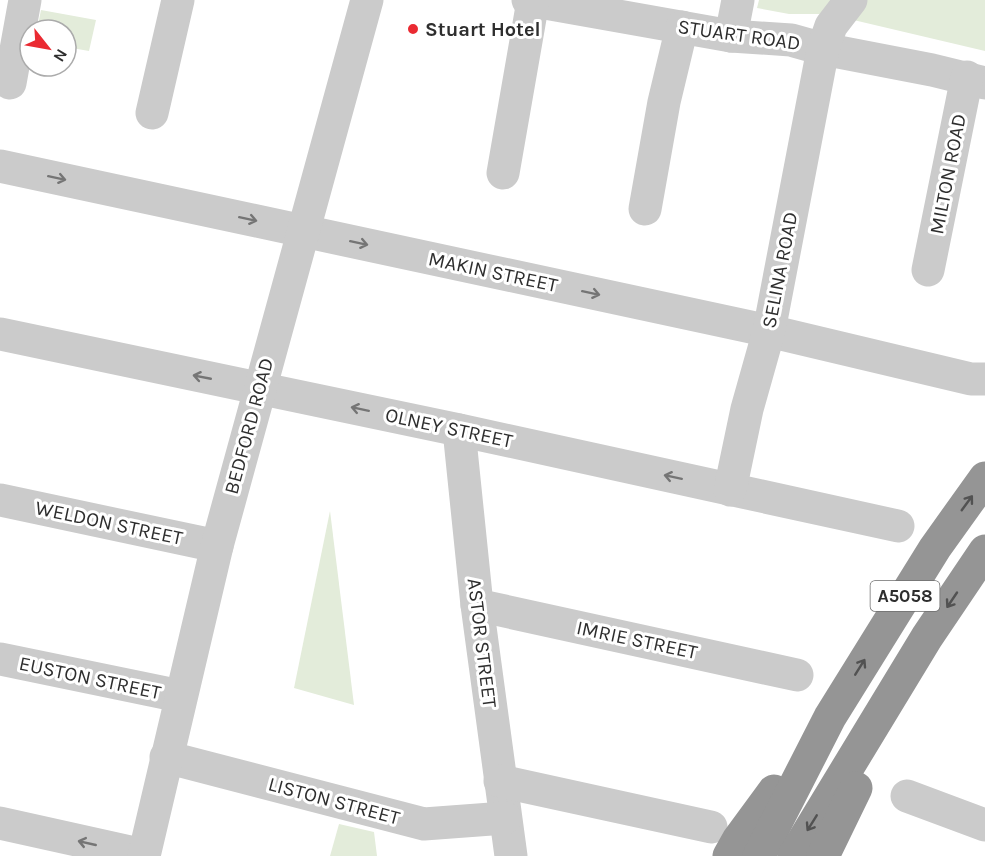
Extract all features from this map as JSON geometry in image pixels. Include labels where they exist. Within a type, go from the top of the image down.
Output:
[{"type":"highway","name":"A5058","points":[[759,856],[830,717],[935,548],[985,478]]},
{"type":"highway","name":"A5058","points":[[794,856],[927,637],[985,551]]},
{"type":"highway","points":[[729,856],[738,840],[830,717]]},
{"type":"highway","points":[[823,856],[861,779],[878,721]]},
{"type":"street","points":[[10,83],[25,0]]},
{"type":"street","points":[[152,113],[178,0]]},
{"type":"street","name":"BEDFORD ROAD","points":[[144,856],[217,546],[367,0]]},
{"type":"street","points":[[503,173],[531,0]]},
{"type":"street","name":"STUART ROAD","points":[[531,0],[731,36],[791,40],[823,49],[976,80]]},
{"type":"street","points":[[731,36],[738,0]]},
{"type":"street","name":"SELINA ROAD","points":[[730,490],[747,409],[769,331],[823,49],[831,26],[851,0]]},
{"type":"street","points":[[645,208],[664,102],[682,27]]},
{"type":"street","name":"MILTON ROAD","points":[[928,270],[976,80]]},
{"type":"street","name":"MAKIN STREET","points":[[0,166],[769,331],[971,378],[985,379]]},
{"type":"street","name":"OLNEY STREET","points":[[0,334],[459,430],[898,526]]},
{"type":"street","name":"ASTOR STREET","points":[[459,430],[477,605],[511,856]]},
{"type":"street","name":"WELDON STREET","points":[[0,500],[217,546]]},
{"type":"street","name":"IMRIE STREET","points":[[477,605],[796,675]]},
{"type":"street","name":"EUSTON STREET","points":[[0,659],[180,696]]},
{"type":"street","name":"LISTON STREET","points":[[166,757],[424,824],[505,818]]},
{"type":"street","points":[[500,781],[711,826]]},
{"type":"street","points":[[907,796],[985,825]]},
{"type":"street","points":[[0,823],[144,856]]},
{"type":"green space","points":[[759,0],[841,0],[826,14],[789,14],[757,8]]},
{"type":"green space","points":[[857,0],[985,0],[985,51],[845,18]]},
{"type":"green space","points":[[41,10],[96,20],[89,51],[78,49],[78,18],[39,18]]},
{"type":"green space","points":[[330,511],[354,705],[294,688]]},
{"type":"green space","points":[[339,824],[374,832],[377,856],[330,856]]},
{"type":"place","name":"Stuart Hotel","points":[[413,29]]}]
